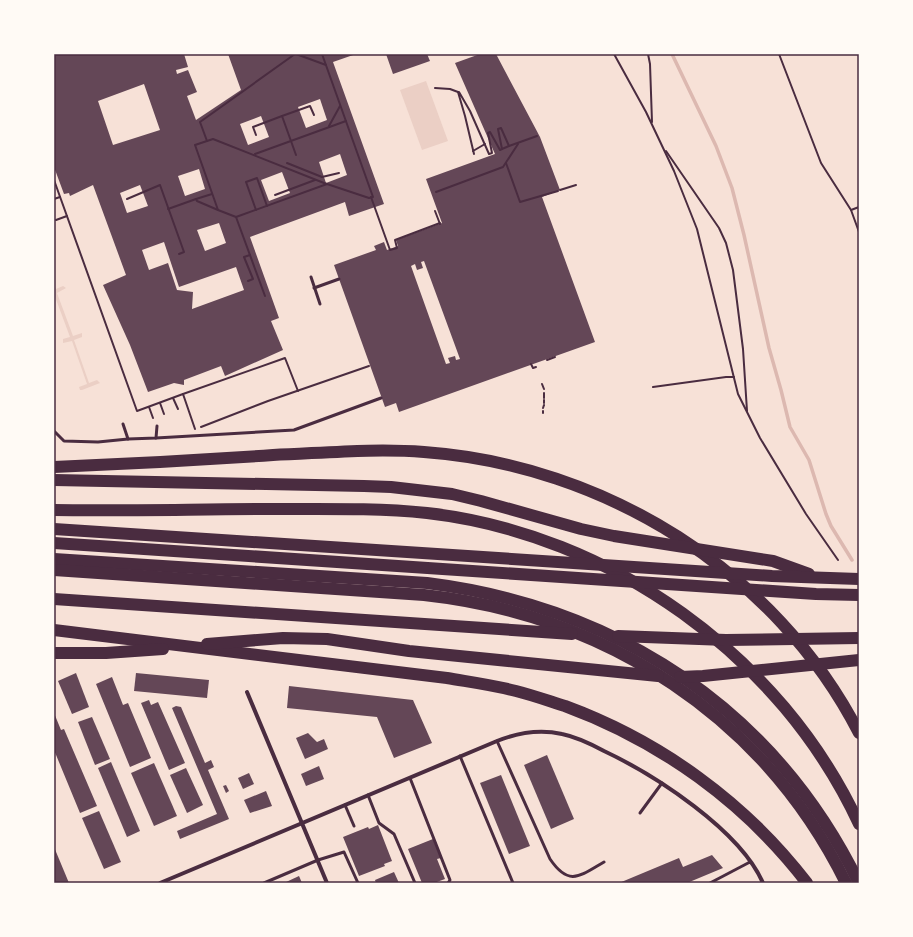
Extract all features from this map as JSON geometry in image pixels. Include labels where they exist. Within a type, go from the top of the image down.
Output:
[{"type":"highway","points":[[54,467],[392,450],[452,454],[482,459],[517,467],[564,481],[608,498],[650,519],[716,563],[747,589],[780,622],[811,658],[838,696],[859,733]]},
{"type":"highway","points":[[54,480],[364,486],[422,490],[452,494],[601,533],[773,561],[820,578]]},
{"type":"highway","points":[[54,510],[360,509],[407,511],[457,518],[502,527],[553,544],[604,566],[653,593],[692,620],[744,664],[779,702],[806,735],[835,778],[859,824]]},
{"type":"highway","points":[[54,529],[732,574],[859,579]]},
{"type":"highway","points":[[54,543],[816,594],[859,595]]},
{"type":"highway","points":[[54,559],[393,587]]},
{"type":"highway","points":[[54,570],[393,587],[449,586],[485,592],[541,608],[588,625],[618,638],[665,665],[707,695],[743,733],[767,766],[799,805],[822,839],[846,883]]},
{"type":"highway","points":[[54,599],[611,636],[726,640],[859,638]]},
{"type":"highway","points":[[54,630],[454,679],[517,691],[549,701],[594,718],[631,735],[695,775],[736,806],[753,822],[785,856],[807,883]]},
{"type":"highway","points":[[54,634],[141,641]]},
{"type":"highway","points":[[54,653],[79,654],[130,652],[244,640],[305,638],[349,642],[409,651],[658,676],[703,676],[859,660]]},
{"type":"highway","points":[[743,733],[776,758],[804,794],[832,835],[859,883]]},
{"type":"street","points":[[247,692],[327,883]]},
{"type":"street","points":[[160,883],[495,741],[520,734],[546,731],[562,733],[577,738],[615,756],[662,783],[723,831],[750,862],[763,883]]},
{"type":"lane","points":[[311,277],[320,304]]},
{"type":"lane","points":[[314,288],[339,279]]},
{"type":"lane","points":[[54,431],[64,441],[98,442],[294,430],[381,398]]},
{"type":"lane","points":[[123,424],[128,439]]},
{"type":"lane","points":[[156,426],[156,438]]},
{"type":"lane","points":[[495,741],[550,859],[556,868],[564,874],[572,877],[580,876],[604,862]]},
{"type":"lane","points":[[460,756],[513,883]]},
{"type":"lane","points":[[410,778],[450,880],[448,883]]},
{"type":"lane","points":[[640,813],[662,783]]},
{"type":"lane","points":[[368,796],[379,823],[394,834],[415,883]]},
{"type":"lane","points":[[345,805],[354,826]]},
{"type":"lane","points":[[264,883],[318,860],[344,852],[358,883]]},
{"type":"lane","points":[[710,883],[750,862]]},
{"type":"path","points":[[207,141],[200,122],[296,54],[326,65]]},
{"type":"path","points":[[322,54],[390,249],[398,248],[395,240],[440,224],[435,211]]},
{"type":"path","points":[[614,54],[652,124],[674,171],[697,229],[738,394],[760,438],[802,508],[838,560]]},
{"type":"path","points":[[648,54],[650,64],[652,124]]},
{"type":"path","points":[[778,54],[821,162],[851,210],[859,232]]},
{"type":"path","points":[[435,88],[450,89],[459,92],[484,134],[492,153],[489,154],[485,144],[484,134]]},
{"type":"path","points":[[458,92],[474,153],[485,144]]},
{"type":"path","points":[[328,127],[340,105]]},
{"type":"path","points":[[256,135],[253,127],[310,106],[314,115]]},
{"type":"path","points":[[465,116],[471,113]]},
{"type":"path","points":[[282,116],[296,155]]},
{"type":"path","points":[[253,154],[346,121]]},
{"type":"path","points":[[502,149],[498,129],[501,128],[509,146]]},
{"type":"path","points":[[484,134],[490,132],[500,150],[502,149]]},
{"type":"path","points":[[502,149],[537,136]]},
{"type":"path","points":[[218,210],[195,145],[213,138],[324,183],[369,198],[371,197]]},
{"type":"path","points":[[436,192],[503,167],[519,143]]},
{"type":"path","points":[[662,146],[719,228],[726,244],[733,270],[743,349],[747,412]]},
{"type":"path","points":[[286,163],[322,177]]},
{"type":"path","points":[[506,163],[520,202],[535,196],[576,185]]},
{"type":"path","points":[[275,195],[322,177],[339,173]]},
{"type":"path","points":[[256,210],[246,182],[257,178],[267,206]]},
{"type":"path","points":[[54,180],[137,411],[285,358],[298,391]]},
{"type":"path","points":[[196,199],[197,201],[236,217],[328,184]]},
{"type":"path","points":[[127,199],[160,185],[184,252],[179,254]]},
{"type":"path","points":[[168,209],[213,194]]},
{"type":"path","points":[[54,199],[60,197]]},
{"type":"path","points":[[851,210],[859,207]]},
{"type":"path","points":[[56,220],[67,216]]},
{"type":"path","points":[[236,217],[265,296]]},
{"type":"path","points":[[248,281],[253,279],[244,257],[250,255]]},
{"type":"path","points":[[547,360],[555,357]]},
{"type":"path","points":[[532,364],[533,368],[536,367]]},
{"type":"path","points":[[183,394],[195,429],[369,366]]},
{"type":"path","points":[[653,387],[734,377]]},
{"type":"path","points":[[542,384],[544,389]]},
{"type":"path","points":[[543,406],[544,393]]},
{"type":"path","points":[[173,398],[178,410]]},
{"type":"path","points":[[160,402],[164,414]]},
{"type":"path","points":[[148,407],[153,418]]},
{"type":"shaded area","points":[[426,81],[448,141],[422,150],[400,90]]},
{"type":"shaded area","points":[[54,284],[56,289],[63,286],[66,288],[57,293],[73,336],[82,333],[82,337],[74,340],[89,383],[97,380],[100,383],[82,390],[80,390],[79,387],[87,384],[72,341],[63,343],[63,339],[70,337],[54,294]]},
{"type":"building","points":[[54,54],[184,54],[188,67],[176,70],[177,74],[188,70],[197,92],[187,96],[196,120],[241,90],[228,54],[356,54],[333,62],[384,204],[349,216],[345,202],[250,237],[279,318],[271,321],[283,350],[225,376],[221,366],[184,380],[184,385],[174,383],[148,392],[130,345],[103,285],[126,275],[93,185],[70,196],[69,193],[64,194],[54,167]],"holes":[[[144,84],[160,130],[113,145],[98,101]],[[320,99],[327,120],[306,128],[298,107]],[[261,116],[269,137],[248,145],[240,124]],[[340,154],[347,175],[326,183],[319,162]],[[199,169],[205,189],[185,196],[178,176]],[[282,172],[290,193],[269,201],[261,180]],[[140,185],[148,206],[127,213],[120,193]],[[219,223],[226,243],[205,251],[197,230]],[[164,242],[179,287],[236,267],[244,290],[192,309],[193,292],[177,290],[168,263],[149,270],[142,250]]]},
{"type":"building","points":[[386,54],[427,54],[430,61],[393,74]]},
{"type":"building","points":[[480,54],[496,54],[540,137],[560,190],[542,197],[595,342],[399,412],[396,403],[385,407],[334,265],[376,250],[374,246],[384,242],[387,250],[398,246],[396,240],[442,223],[426,179],[495,154],[455,63]],"holes":[[[424,261],[460,359],[456,360],[455,356],[448,358],[450,363],[446,364],[411,266],[415,264],[417,270],[423,268],[421,262]]]},
{"type":"building","points":[[76,673],[89,707],[72,714],[58,681]]},
{"type":"building","points":[[136,673],[209,680],[207,698],[134,691]]},
{"type":"building","points":[[112,677],[123,705],[128,703],[151,758],[130,767],[96,684]]},
{"type":"building","points":[[289,686],[413,700],[432,743],[394,758],[377,717],[287,708]]},
{"type":"building","points":[[149,700],[151,705],[158,702],[185,763],[169,770],[141,703]]},
{"type":"building","points":[[176,706],[181,707],[205,763],[211,760],[214,767],[208,770],[229,819],[180,839],[177,831],[217,814],[172,708]]},
{"type":"building","points":[[54,713],[61,730],[64,729],[97,806],[80,813],[54,750]]},
{"type":"building","points":[[92,717],[110,759],[95,765],[78,722]]},
{"type":"building","points":[[308,733],[317,742],[324,739],[328,749],[305,759],[296,738]]},
{"type":"building","points":[[547,755],[574,819],[551,829],[524,765]]},
{"type":"building","points":[[111,762],[140,831],[127,837],[98,768]]},
{"type":"building","points":[[154,763],[177,816],[154,826],[131,773]]},
{"type":"building","points":[[319,766],[324,779],[306,786],[301,774]]},
{"type":"building","points":[[186,768],[203,805],[187,813],[170,775]]},
{"type":"building","points":[[249,773],[254,784],[243,789],[238,778]]},
{"type":"building","points":[[501,775],[530,846],[509,854],[480,783]]},
{"type":"building","points":[[226,785],[229,791],[226,793],[223,786]]},
{"type":"building","points":[[266,791],[272,806],[250,813],[244,800]]},
{"type":"building","points":[[99,811],[121,862],[104,869],[82,818]]},
{"type":"building","points":[[378,825],[392,861],[384,864],[385,866],[359,876],[343,837],[368,827],[369,829]]},
{"type":"building","points":[[433,839],[441,858],[437,859],[445,879],[434,883],[422,883],[408,849]]},
{"type":"building","points":[[54,847],[69,883],[54,883]]},
{"type":"building","points":[[712,855],[723,868],[687,883],[619,883],[679,858],[683,867]]},
{"type":"building","points":[[394,872],[399,883],[376,883],[375,880]]},
{"type":"building","points":[[299,876],[302,883],[284,883]]},
{"type":"waterway","points":[[672,54],[716,146],[732,188],[769,348],[790,427],[809,460],[831,526],[852,560]]}]
